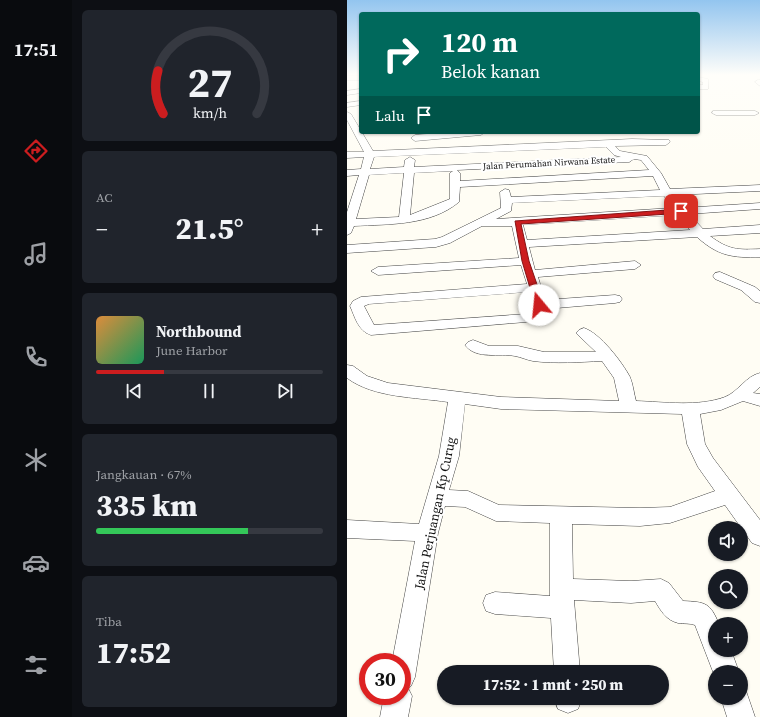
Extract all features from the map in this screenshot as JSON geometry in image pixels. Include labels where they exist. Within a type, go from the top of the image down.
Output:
[{"type":"street","points":[[716,114],[758,114]]},
{"type":"street","points":[[348,115],[359,115]]},
{"type":"street","points":[[348,115],[359,133]]},
{"type":"street","points":[[360,134],[370,154],[348,226],[419,218],[453,203],[455,167]]},
{"type":"street","points":[[428,152],[417,135],[435,134]]},
{"type":"street","points":[[353,139],[363,139]]},
{"type":"street","points":[[347,155],[503,149],[573,142],[607,144],[666,142]]},
{"type":"street","points":[[607,144],[617,153],[644,158],[656,173],[667,192],[699,233],[719,247],[731,252],[739,254],[760,253]]},
{"type":"street","points":[[503,149],[508,165]]},
{"type":"street","points":[[404,220],[410,170],[410,153]]},
{"type":"street","name":"Jalan Perumahan Nirwana Estate","points":[[347,173],[644,158]]},
{"type":"street","name":"Jalan Perumahan Nirwana Estate","points":[[455,184],[656,173]]},
{"type":"street","points":[[347,249],[436,243],[446,240],[507,209],[507,200],[503,182]]},
{"type":"street","points":[[507,200],[760,188]]},
{"type":"street","points":[[347,191],[359,190]]},
{"type":"street","points":[[481,223],[760,206]]},
{"type":"street","points":[[517,222],[525,261],[532,281],[539,305],[534,316],[526,318],[375,330],[368,328],[357,306],[366,300],[532,281],[635,264]]},
{"type":"street","points":[[522,244],[760,229]]},
{"type":"street","points":[[378,271],[525,261]]},
{"type":"street","points":[[720,276],[733,283],[751,284],[760,299]]},
{"type":"street","points":[[539,305],[615,299]]},
{"type":"street","points":[[583,333],[594,340],[622,378],[629,407]]},
{"type":"street","points":[[473,346],[481,350],[519,351],[528,356],[568,358],[606,356]]},
{"type":"street","points":[[347,370],[361,380],[387,388],[501,403],[629,407],[690,408],[715,406],[741,395],[760,378]]},
{"type":"street","points":[[741,395],[760,400]]},
{"type":"street","name":"Jalan Perjuangan Kp Curug","points":[[406,653],[427,533],[449,456],[457,397]]},
{"type":"street","points":[[690,408],[696,444],[705,462],[760,537]]},
{"type":"street","points":[[437,498],[468,499],[496,513],[640,518],[670,515],[729,495]]},
{"type":"street","points":[[561,516],[562,598],[567,665]]},
{"type":"street","points":[[347,529],[427,533]]},
{"type":"street","points":[[495,603],[661,590],[671,606],[679,612],[698,613],[704,617],[708,626]]},
{"type":"street","points":[[394,717],[396,705]]},
{"type":"street","points":[[737,705],[741,717]]},
{"type":"route","points":[[539,305],[525,261],[517,222],[681,211]]}]
